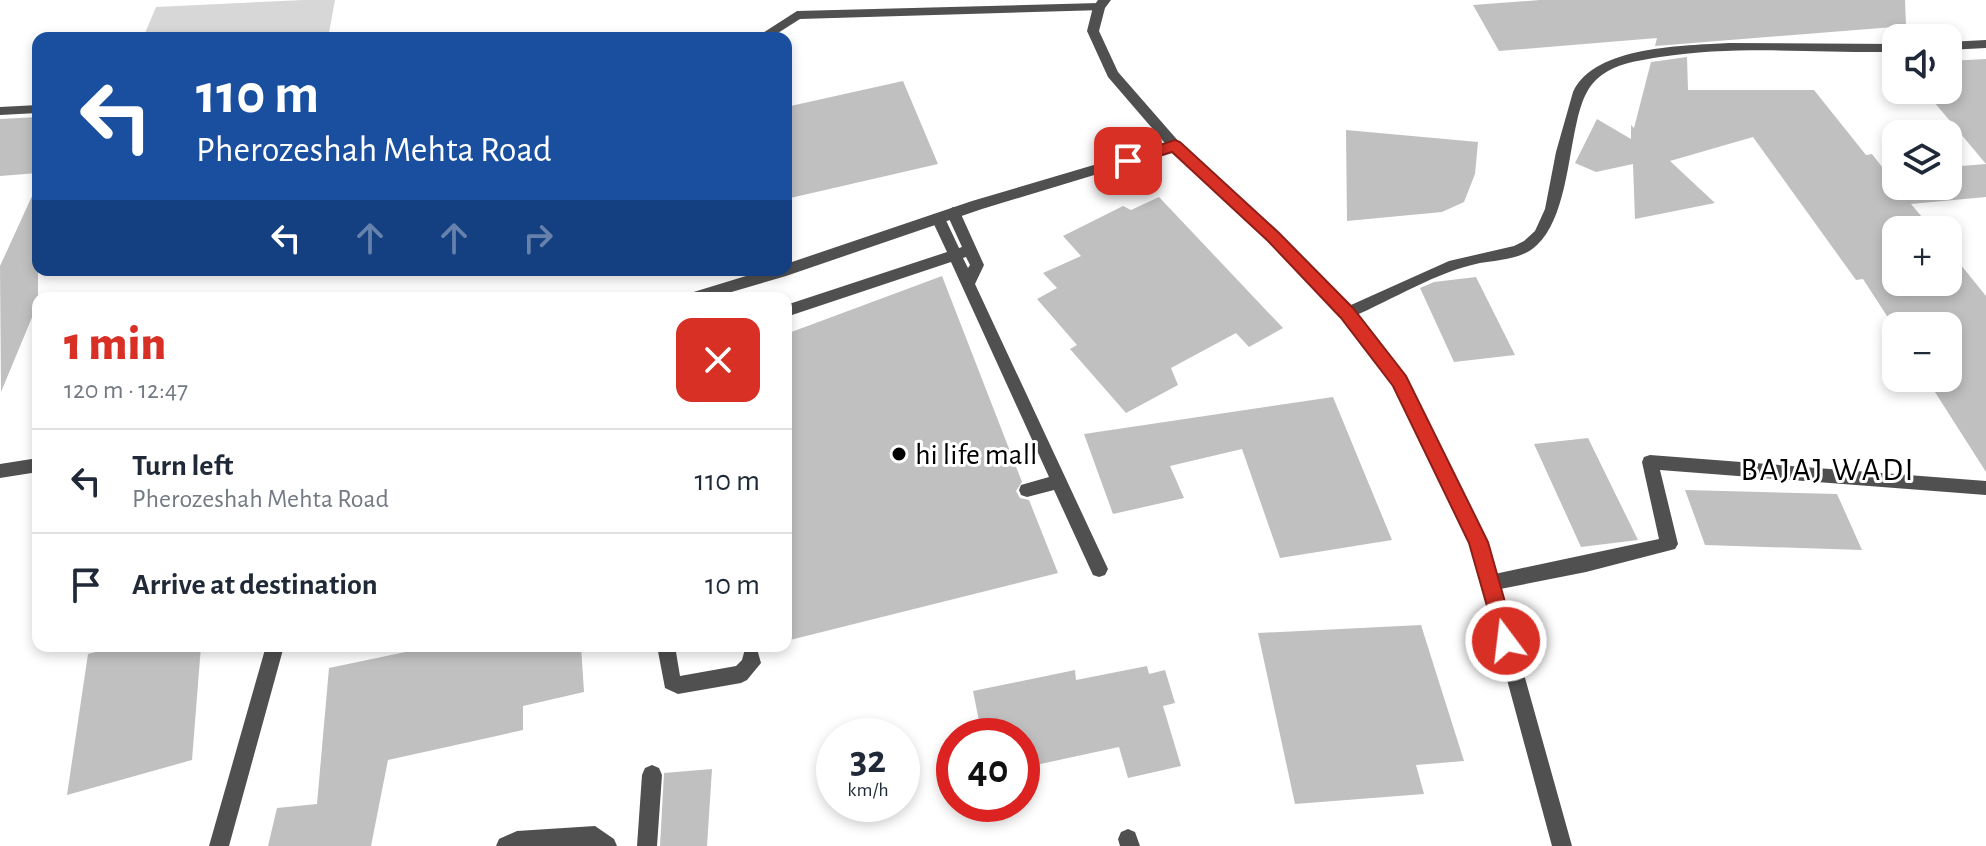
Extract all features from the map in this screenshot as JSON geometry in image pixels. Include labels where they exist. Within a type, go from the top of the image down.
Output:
[{"type":"street","points":[[770,32],[797,15],[1102,4],[1093,31],[1112,74],[1175,146],[1273,237],[1347,313],[1399,381],[1478,542],[1562,846]]},
{"type":"street","points":[[1347,313],[1468,261],[1527,247],[1550,221],[1564,145],[1583,85],[1599,70],[1631,58],[1710,47],[1771,44],[1882,48]]},
{"type":"street","points":[[1962,45],[1986,44]]},
{"type":"street","points":[[0,111],[32,109]]},
{"type":"street","points":[[792,268],[945,215],[1175,146]]},
{"type":"street","points":[[945,215],[962,252],[968,284],[1099,569]]},
{"type":"street","points":[[792,309],[962,252]]},
{"type":"street","points":[[712,292],[765,276]]},
{"type":"street","points":[[1490,583],[1669,544],[1650,462],[1986,488]]},
{"type":"street","points":[[0,471],[32,466]]},
{"type":"street","points":[[1027,490],[1058,482]]},
{"type":"street","points":[[219,846],[273,652]]},
{"type":"street","points":[[666,652],[668,672],[672,682],[678,685],[741,674],[752,663],[751,655]]},
{"type":"street","points":[[647,846],[652,775]]},
{"type":"street","points":[[506,846],[517,841],[595,836],[607,846]]},
{"type":"shaded area","points":[[335,0],[329,32],[146,32],[156,7]]},
{"type":"building","points":[[1540,0],[1905,0],[1906,24],[1655,46],[1657,38],[1499,51],[1473,5]]},
{"type":"building","points":[[1687,57],[1688,90],[1814,90],[1866,155],[1872,154],[1882,167],[1882,200],[1954,200],[1911,204],[1921,216],[1882,216],[1882,296],[1962,296],[1962,266],[1986,296],[1986,472],[1935,392],[1962,392],[1962,312],[1884,312],[1863,279],[1856,280],[1753,137],[1670,161],[1715,203],[1635,219],[1633,164],[1596,172],[1575,163],[1597,119],[1631,139],[1631,125],[1634,128],[1651,62]]},
{"type":"building","points":[[1986,59],[1986,164],[1962,135],[1962,120],[1949,120],[1936,104],[1962,104],[1962,60]]},
{"type":"building","points":[[903,81],[938,164],[792,198],[792,106]]},
{"type":"building","points":[[32,117],[32,173],[0,176],[0,119]]},
{"type":"building","points":[[1346,130],[1478,142],[1475,174],[1464,202],[1442,212],[1347,221]]},
{"type":"building","points":[[1986,164],[1986,197],[1962,199],[1962,166]]},
{"type":"building","points":[[32,196],[32,276],[38,276],[38,292],[32,292],[32,317],[1,392],[0,266]]},
{"type":"building","points":[[1159,197],[1283,328],[1249,347],[1236,333],[1171,368],[1178,385],[1126,413],[1070,349],[1077,345],[1037,299],[1057,288],[1043,273],[1081,256],[1063,236],[1123,206],[1131,210]]},
{"type":"building","name":"hi life mall","points":[[942,276],[1022,482],[1016,491],[1020,498],[1029,500],[1058,573],[792,640],[792,332]]},
{"type":"building","points":[[1476,277],[1515,355],[1454,362],[1420,288],[1434,282]]},
{"type":"building","points":[[1333,397],[1392,540],[1280,558],[1242,449],[1170,466],[1184,498],[1113,514],[1084,434]]},
{"type":"building","points":[[1588,438],[1638,540],[1581,547],[1534,444]]},
{"type":"building","points":[[1685,490],[1837,494],[1862,550],[1705,545]]},
{"type":"building","points":[[1421,625],[1464,761],[1416,765],[1424,794],[1295,804],[1258,633]]},
{"type":"building","points":[[201,652],[192,760],[67,795],[88,654]]},
{"type":"building","points":[[405,652],[581,652],[584,692],[523,706],[523,730],[388,760],[371,846],[268,846],[277,808],[317,804],[329,668]]},
{"type":"building","points":[[1147,666],[1149,674],[1165,670],[1175,703],[1163,706],[1181,766],[1128,778],[1119,747],[1040,764],[1040,718],[978,718],[973,691],[1075,670],[1076,680]]},
{"type":"building","points":[[712,769],[707,846],[660,846],[664,773]]},
{"type":"place","name":"hi life mall","points":[[899,454]]},
{"type":"district","name":"BAJAJ WADI","points":[[1828,469]]},
{"type":"route","points":[[1128,161],[1175,146],[1273,237],[1347,313],[1399,381],[1478,542],[1506,641]]}]
